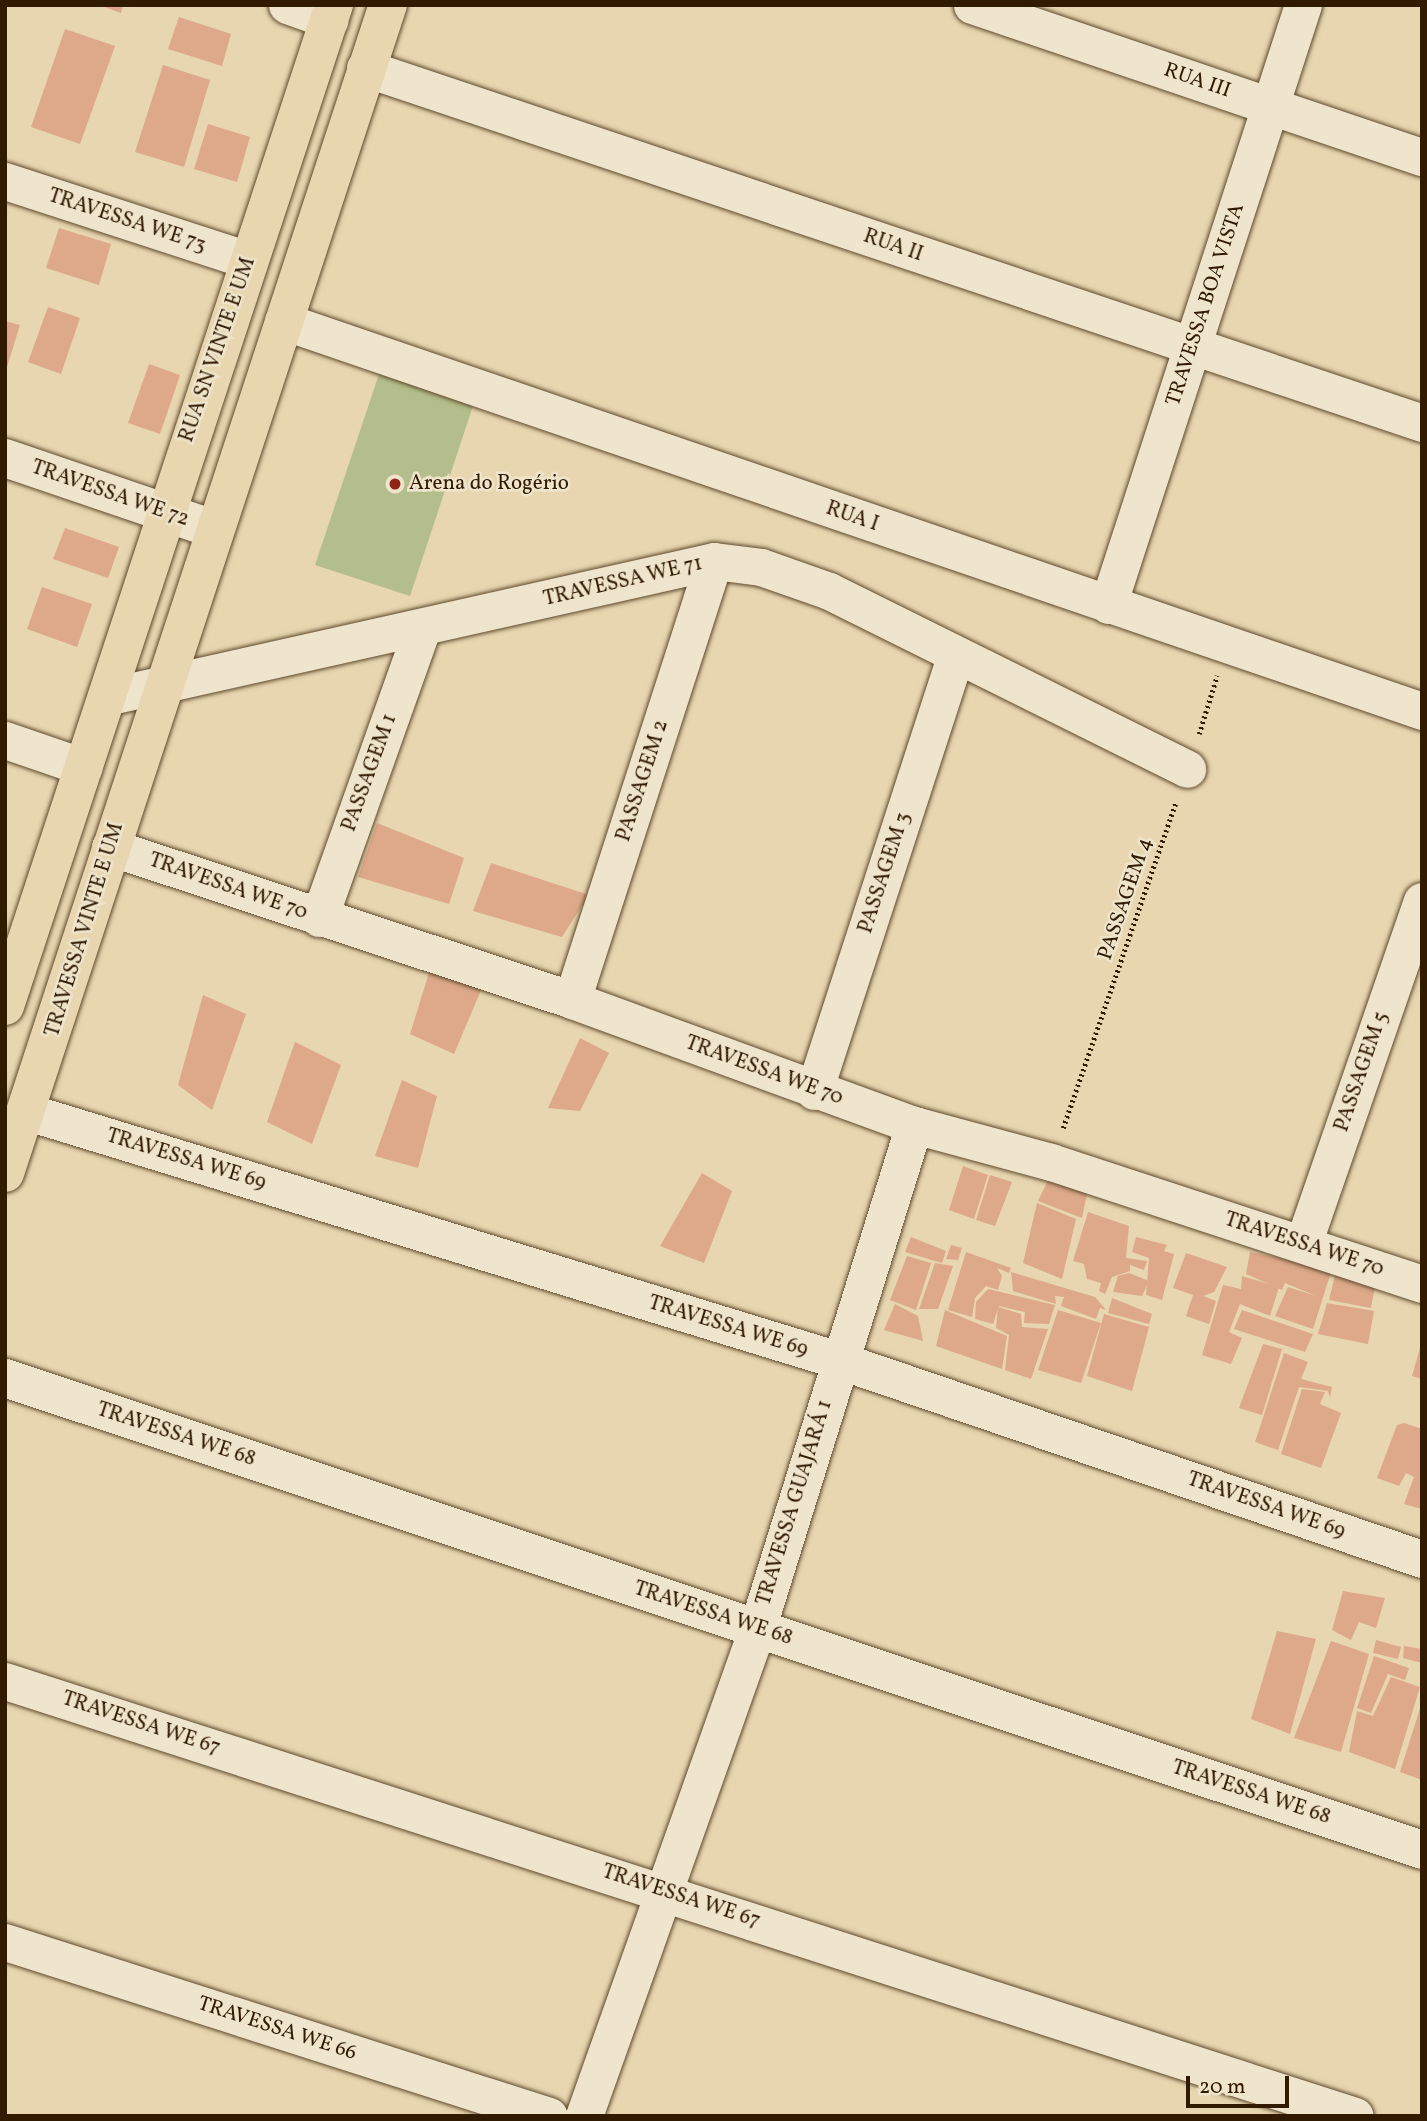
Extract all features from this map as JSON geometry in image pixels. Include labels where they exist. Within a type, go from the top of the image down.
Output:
[{"type":"main road","points":[[163,687],[365,68],[388,5]]},
{"type":"main road","name":"RUA SN VINTE E UM","points":[[106,697],[164,513],[331,12]]},
{"type":"main road","name":"TRAVESSA VINTE E UM","points":[[5,1173],[28,1112],[163,687]]},
{"type":"main road","points":[[5,1006],[106,697]]},
{"type":"street","points":[[287,5],[331,12]]},
{"type":"street","name":"RUA III","points":[[972,5],[1422,157]]},
{"type":"street","name":"TRAVESSA BOA VISTA","points":[[1108,605],[1303,5]]},
{"type":"street","name":"RUA II","points":[[365,68],[1422,423]]},
{"type":"street","name":"TRAVESSA WE 73","points":[[5,181],[248,260]]},
{"type":"street","name":"RUA I","points":[[283,321],[1422,711]]},
{"type":"street","name":"TRAVESSA WE 72","points":[[5,458],[214,529]]},
{"type":"street","name":"TRAVESSA WE 71","points":[[106,697],[163,687],[714,561],[795,577],[1188,769]]},
{"type":"street","name":"PASSAGEM 2","points":[[572,1000],[714,561]]},
{"type":"street","name":"PASSAGEM 1","points":[[318,918],[422,628]]},
{"type":"street","name":"PASSAGEM 3","points":[[814,1091],[955,656]]},
{"type":"street","points":[[5,740],[84,767]]},
{"type":"street","name":"TRAVESSA WE 70","points":[[110,847],[572,1000],[814,1091],[914,1125],[1051,1162],[1422,1284]]},
{"type":"street","name":"PASSAGEM 5","points":[[1303,1244],[1422,901]]},
{"type":"street","name":"TRAVESSA WE 69","points":[[28,1112],[838,1360],[1422,1559]]},
{"type":"street","name":"TRAVESSA GUAJARÁ 1","points":[[584,2116],[666,1892],[757,1629],[838,1360],[914,1125]]},
{"type":"street","name":"TRAVESSA WE 68","points":[[5,1378],[1422,1850]]},
{"type":"street","name":"TRAVESSA WE 67","points":[[5,1681],[1355,2116]]},
{"type":"street","name":"TRAVESSA WE 66","points":[[5,1942],[549,2116]]},
{"type":"path","name":"PASSAGEM 4","points":[[1051,1162],[1188,769],[1227,646]]},
{"type":"green space","name":"Arena do Rogério","points":[[380,371],[474,403],[410,596],[315,565]]},
{"type":"building","points":[[99,5],[123,5],[121,13]]},
{"type":"building","points":[[179,17],[231,34],[222,66],[168,49]]},
{"type":"building","points":[[65,29],[115,46],[80,144],[31,127]]},
{"type":"building","points":[[163,65],[210,80],[184,167],[135,152]]},
{"type":"building","points":[[208,124],[250,137],[237,182],[194,169]]},
{"type":"building","points":[[59,228],[111,244],[99,285],[46,268]]},
{"type":"building","points":[[48,307],[80,318],[61,374],[28,362]]},
{"type":"building","points":[[5,321],[20,325],[6,370],[5,370]]},
{"type":"building","points":[[149,364],[180,375],[160,434],[128,423]]},
{"type":"building","points":[[65,528],[119,547],[108,578],[53,559]]},
{"type":"building","points":[[42,587],[92,604],[77,647],[27,629]]},
{"type":"building","points":[[377,823],[464,858],[449,904],[358,877]]},
{"type":"building","points":[[491,863],[589,895],[562,937],[473,911]]},
{"type":"building","points":[[432,963],[484,983],[454,1054],[410,1034]]},
{"type":"building","points":[[203,995],[246,1014],[212,1110],[178,1085]]},
{"type":"building","points":[[580,1038],[609,1053],[580,1111],[548,1108]]},
{"type":"building","points":[[295,1042],[341,1065],[312,1144],[267,1122]]},
{"type":"building","points":[[402,1080],[437,1096],[418,1168],[375,1156]]},
{"type":"building","points":[[963,1166],[988,1175],[974,1219],[949,1210]]},
{"type":"building","points":[[702,1173],[732,1191],[704,1263],[660,1246]]},
{"type":"building","points":[[990,1175],[1012,1182],[995,1226],[976,1220]]},
{"type":"building","points":[[1049,1178],[1088,1189],[1082,1218],[1038,1201]]},
{"type":"building","points":[[1037,1203],[1076,1219],[1062,1279],[1023,1263]]},
{"type":"building","points":[[1088,1212],[1129,1226],[1126,1258],[1147,1261],[1144,1270],[1130,1265],[1130,1271],[1112,1277],[1105,1294],[1099,1291],[1101,1283],[1087,1279],[1084,1264],[1073,1261]]},
{"type":"building","points":[[911,1237],[946,1251],[942,1263],[905,1252]]},
{"type":"building","points":[[1136,1237],[1167,1245],[1164,1251],[1174,1254],[1162,1300],[1146,1295],[1149,1258],[1132,1252]]},
{"type":"building","points":[[951,1245],[962,1248],[958,1260],[946,1259]]},
{"type":"building","points":[[966,1252],[1011,1268],[1009,1273],[997,1268],[1002,1276],[998,1290],[986,1286],[975,1298],[972,1317],[948,1310]]},
{"type":"building","points":[[1250,1252],[1332,1269],[1313,1329],[1275,1316],[1288,1287],[1316,1296],[1285,1283],[1282,1290],[1246,1274]]},
{"type":"building","points":[[1186,1253],[1227,1267],[1214,1292],[1203,1296],[1216,1301],[1209,1324],[1186,1316],[1193,1295],[1173,1288]]},
{"type":"building","points":[[907,1256],[931,1263],[916,1310],[890,1300]]},
{"type":"building","points":[[935,1263],[953,1266],[938,1309],[919,1309]]},
{"type":"building","points":[[1336,1271],[1375,1286],[1371,1308],[1329,1300]]},
{"type":"building","points":[[1011,1272],[1095,1297],[1106,1310],[1100,1308],[1096,1319],[1061,1306],[1064,1297],[1055,1296],[1056,1304],[1013,1291]]},
{"type":"building","points":[[1129,1273],[1149,1281],[1142,1296],[1113,1292],[1118,1276]]},
{"type":"building","points":[[1242,1276],[1279,1287],[1270,1316],[1240,1304],[1229,1332],[1242,1338],[1231,1364],[1202,1355],[1223,1285],[1241,1289]]},
{"type":"building","points":[[988,1289],[1055,1305],[1049,1324],[1024,1323],[1025,1312],[999,1306],[993,1324],[975,1319],[976,1302]]},
{"type":"building","points":[[1112,1298],[1152,1314],[1149,1324],[1108,1313]]},
{"type":"building","points":[[1327,1303],[1374,1311],[1368,1344],[1318,1334]]},
{"type":"building","points":[[895,1304],[918,1316],[923,1341],[884,1330]]},
{"type":"building","points":[[998,1307],[1021,1314],[1022,1327],[1048,1329],[1031,1379],[1005,1370],[1009,1335],[996,1328]]},
{"type":"building","points":[[945,1310],[1007,1336],[1002,1369],[936,1346]]},
{"type":"building","points":[[1058,1310],[1101,1323],[1081,1383],[1038,1370]]},
{"type":"building","points":[[1242,1310],[1313,1334],[1305,1352],[1234,1329]]},
{"type":"building","points":[[1104,1314],[1149,1327],[1132,1391],[1087,1376]]},
{"type":"building","points":[[1422,1341],[1422,1379],[1412,1376]]},
{"type":"building","points":[[1263,1344],[1282,1349],[1262,1415],[1239,1408]]},
{"type":"building","points":[[1284,1353],[1308,1362],[1301,1379],[1332,1387],[1330,1398],[1328,1391],[1299,1387],[1278,1450],[1255,1442]]},
{"type":"building","points":[[1302,1389],[1325,1392],[1320,1404],[1341,1413],[1321,1468],[1281,1454]]},
{"type":"building","points":[[1404,1423],[1422,1429],[1422,1509],[1404,1504],[1414,1477],[1406,1473],[1399,1486],[1377,1478],[1397,1425]]},
{"type":"building","points":[[1343,1591],[1385,1598],[1376,1628],[1359,1622],[1351,1640],[1332,1630]]},
{"type":"building","points":[[1277,1631],[1316,1639],[1290,1734],[1251,1719]]},
{"type":"building","points":[[1376,1640],[1401,1647],[1398,1659],[1373,1653]]},
{"type":"building","points":[[1331,1641],[1369,1654],[1341,1752],[1294,1738]]},
{"type":"building","points":[[1404,1646],[1422,1649],[1422,1663],[1403,1658]]},
{"type":"building","points":[[1374,1656],[1409,1668],[1405,1680],[1388,1674],[1371,1713],[1357,1708]]},
{"type":"building","points":[[1391,1677],[1420,1687],[1395,1769],[1349,1752],[1357,1711],[1373,1716]]},
{"type":"building","points":[[1422,1705],[1422,1780],[1400,1772]]},
{"type":"place","name":"Arena do Rogério","points":[[395,484]]}]
